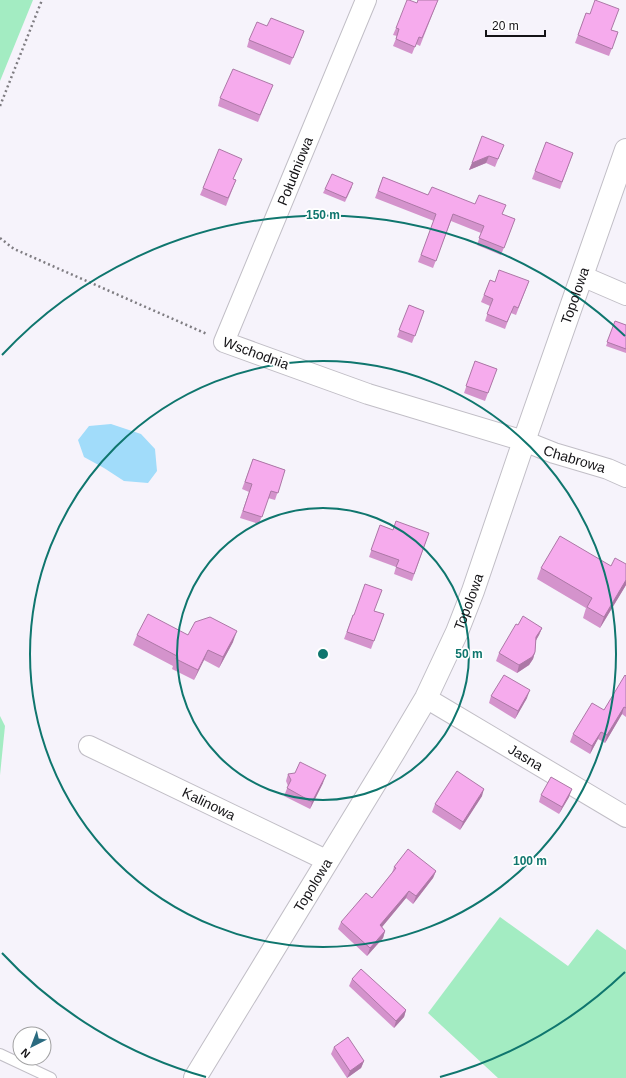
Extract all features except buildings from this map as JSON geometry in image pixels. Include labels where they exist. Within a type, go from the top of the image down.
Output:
[{"type":"street","name":"Południowa","points":[[224,342],[366,0]]},
{"type":"street","name":"Topolowa","points":[[195,1078],[426,698],[458,632],[626,150]]},
{"type":"street","points":[[582,276],[626,294]]},
{"type":"street","name":"Wschodnia","points":[[224,342],[368,394],[524,441]]},
{"type":"street","name":"Chabrowa","points":[[524,441],[554,453],[608,469],[626,477]]},
{"type":"street","name":"Jasna","points":[[426,698],[626,817]]},
{"type":"street","name":"Kalinowa","points":[[90,746],[328,861]]},
{"type":"lane","points":[[0,1054],[51,1078]]},
{"type":"path","points":[[0,106],[42,0]]},
{"type":"path","name":"Wschodnia","points":[[0,238],[14,249],[224,342]]},
{"type":"green space","points":[[0,0],[33,0],[0,81]]},
{"type":"green space","points":[[0,716],[5,726],[0,775]]},
{"type":"green space","points":[[500,917],[568,966],[597,929],[626,950],[626,1078],[498,1078],[428,1013]]},
{"type":"water","points":[[111,424],[141,434],[155,449],[157,471],[148,483],[124,481],[84,457],[78,440],[89,426]]}]
